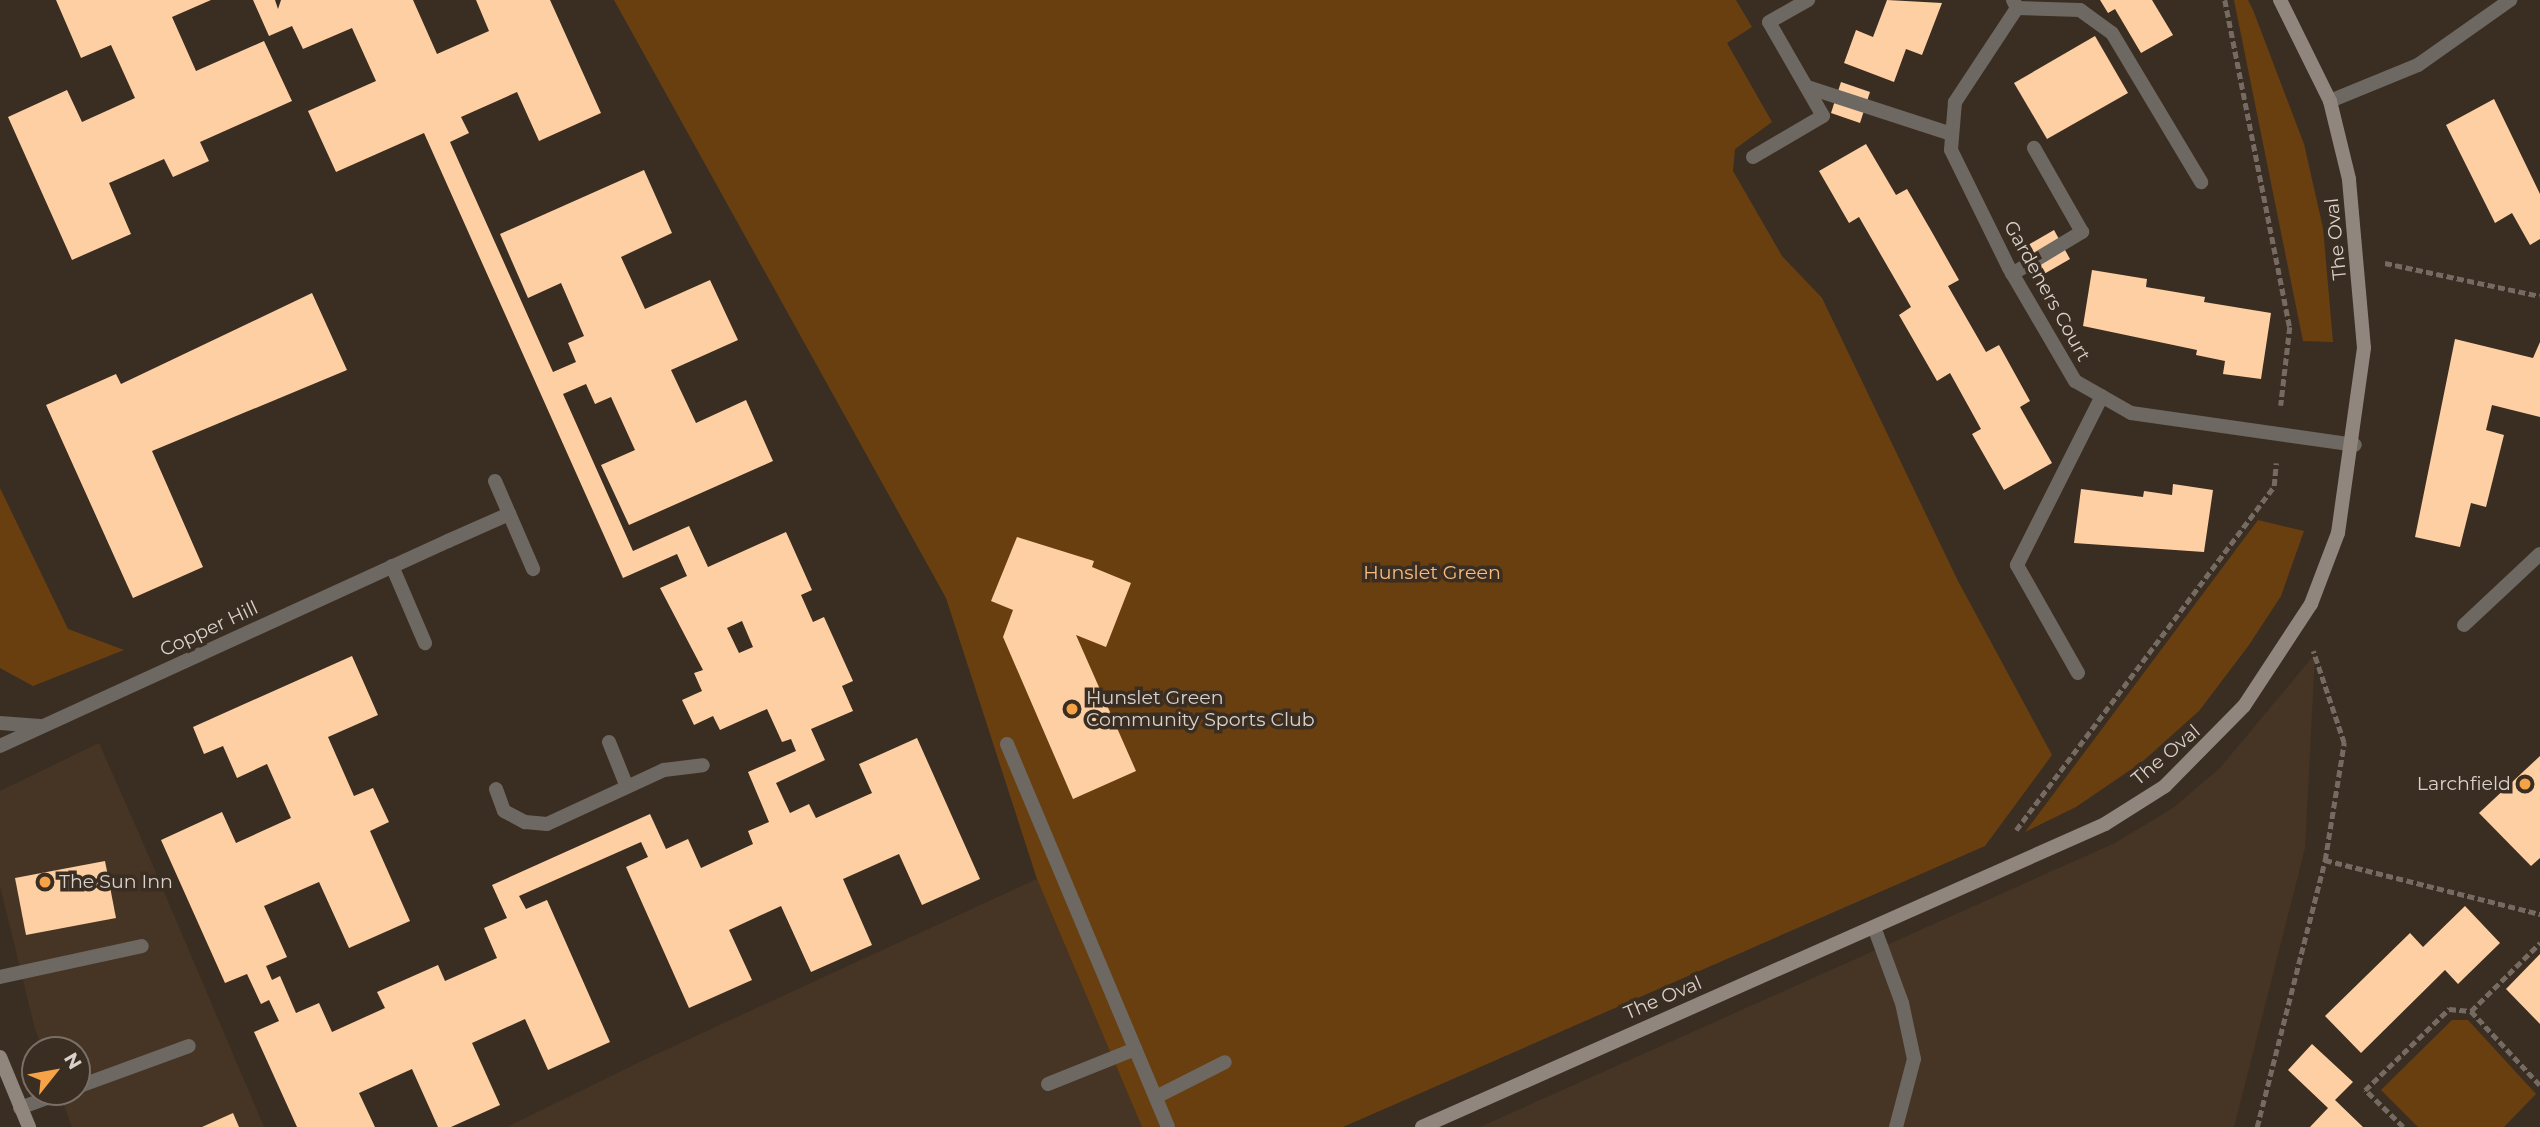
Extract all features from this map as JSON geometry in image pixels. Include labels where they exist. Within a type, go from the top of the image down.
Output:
[{"type":"street","points":[[1753,157],[1823,116],[1769,22],[1808,0]]},
{"type":"street","name":"The Oval","points":[[1422,1127],[2105,824],[2165,786],[2244,706],[2298,626],[2338,533],[2355,445],[2364,348],[2360,258],[2330,101],[2280,0]]},
{"type":"street","points":[[2330,101],[2418,65],[2510,0]]},
{"type":"street","points":[[2015,4],[2080,10],[2112,33],[2200,182]]},
{"type":"street","name":"Gardeners Court","points":[[2015,4],[1955,102],[1951,150],[2012,274],[2075,381],[2130,413],[2355,445]]},
{"type":"street","points":[[1807,87],[1952,134]]},
{"type":"street","points":[[2012,274],[2082,232],[2034,148]]},
{"type":"street","points":[[2078,673],[2017,565],[2102,396]]},
{"type":"street","points":[[495,481],[533,569]]},
{"type":"street","name":"Copper Hill","points":[[0,746],[509,514]]},
{"type":"street","points":[[2464,625],[2540,554]]},
{"type":"street","points":[[392,566],[425,643]]},
{"type":"street","name":"Copper Hill","points":[[0,723],[43,726]]},
{"type":"street","points":[[609,742],[627,787]]},
{"type":"street","points":[[1007,744],[1168,1127]]},
{"type":"street","points":[[496,789],[504,810],[524,822],[547,824],[664,770],[704,765]]},
{"type":"street","points":[[1874,927],[1914,1059],[1896,1127]]},
{"type":"street","points":[[0,977],[142,946]]},
{"type":"street","points":[[91,1082],[189,1046]]},
{"type":"street","points":[[1048,1084],[1135,1049]]},
{"type":"street","points":[[0,1057],[29,1127]]},
{"type":"street","points":[[1156,1097],[1225,1062]]},
{"type":"street","points":[[20,1108],[25,1106]]},
{"type":"path","points":[[2009,840],[2274,486],[2290,327],[2225,0]]},
{"type":"path","points":[[2360,258],[2540,296]]},
{"type":"path","points":[[2258,1127],[2326,860],[2344,743],[2315,654],[2298,626]]},
{"type":"path","points":[[2326,860],[2540,914]]},
{"type":"path","points":[[2472,1011],[2540,943]]},
{"type":"path","points":[[2403,1127],[2365,1090],[2449,1009],[2472,1011],[2540,1085]]},
{"type":"shaded area","points":[[2315,654],[2305,848],[2234,1127],[1480,1127],[2115,843],[2173,808],[2220,768]]},
{"type":"shaded area","points":[[99,743],[264,1127],[72,1127],[64,1106],[91,1106],[91,1036],[38,1036],[35,1029],[0,886],[0,791]]},
{"type":"shaded area","points":[[1037,879],[1142,1127],[507,1127],[648,1058]]},
{"type":"green space","name":"Hunslet Green","points":[[614,0],[1736,0],[1752,27],[1727,43],[1772,122],[1735,149],[1733,171],[1782,256],[1822,298],[1958,581],[2052,755],[1985,846],[1343,1127],[1142,1127],[1037,879],[946,598]]},
{"type":"green space","points":[[2234,0],[2248,0],[2253,10],[2304,144],[2323,228],[2333,342],[2303,341]]},
{"type":"green space","points":[[0,488],[68,629],[124,650],[33,686],[0,668]]},
{"type":"green space","points":[[2258,520],[2304,531],[2281,596],[2249,645],[2199,711],[2142,762],[2076,807],[2025,832]]},
{"type":"green space","points":[[2452,1020],[2468,1020],[2536,1094],[2504,1127],[2418,1127],[2381,1090]]},
{"type":"building","points":[[56,0],[211,0],[172,17],[196,71],[264,41],[292,101],[200,142],[209,161],[173,177],[164,159],[109,183],[131,234],[72,260],[8,117],[67,90],[82,122],[135,98],[111,45],[81,58]]},
{"type":"building","points":[[253,0],[275,0],[278,9],[281,0],[413,0],[437,54],[489,31],[476,0],[550,0],[601,113],[539,141],[517,92],[461,117],[469,133],[450,142],[553,372],[576,362],[568,343],[584,336],[561,283],[528,298],[500,234],[644,170],[672,233],[621,257],[645,309],[710,280],[738,340],[671,370],[696,423],[746,400],[773,461],[629,525],[601,465],[635,450],[611,397],[595,404],[586,384],[563,394],[633,551],[689,526],[708,567],[786,532],[812,590],[801,595],[813,622],[824,617],[853,681],[842,686],[853,711],[811,729],[825,760],[776,783],[790,813],[809,804],[816,818],[872,793],[859,764],[917,738],[980,879],[922,905],[899,854],[843,879],[872,945],[811,972],[781,906],[729,930],[752,980],[689,1008],[626,867],[648,857],[641,842],[519,896],[526,909],[547,900],[610,1042],[548,1070],[525,1019],[472,1043],[500,1105],[451,1127],[438,1127],[412,1069],[359,1093],[375,1127],[297,1127],[254,1032],[279,1021],[269,1000],[261,1004],[247,974],[225,983],[161,840],[222,812],[236,843],[291,818],[267,764],[237,778],[223,746],[204,754],[193,727],[352,656],[378,715],[328,737],[354,796],[373,788],[389,822],[370,831],[410,921],[349,948],[319,882],[264,906],[287,957],[266,966],[272,980],[280,976],[296,1013],[319,1003],[332,1032],[385,1008],[377,992],[438,965],[445,981],[497,958],[484,928],[507,918],[492,885],[650,814],[666,849],[688,839],[701,868],[753,844],[748,831],[769,822],[748,772],[796,751],[791,739],[782,742],[767,709],[720,730],[713,716],[694,725],[682,700],[702,691],[694,673],[703,670],[660,588],[687,576],[677,554],[623,578],[424,133],[336,172],[308,111],[376,81],[352,28],[303,49],[292,26],[269,36]],"holes":[[[742,621],[753,647],[739,653],[727,628]]]},
{"type":"building","points":[[1887,0],[1942,3],[1922,55],[1906,49],[1894,82],[1844,63],[1856,30],[1873,37]]},
{"type":"building","points":[[2100,0],[2152,0],[2173,35],[2141,53],[2115,9],[2108,13]]},
{"type":"building","points":[[2095,36],[2128,93],[2047,139],[2014,83]]},
{"type":"building","points":[[1841,82],[1870,92],[1860,123],[1831,113]]},
{"type":"building","points":[[2494,99],[2540,194],[2540,239],[2530,245],[2512,213],[2495,223],[2446,125]]},
{"type":"building","points":[[1866,144],[1896,195],[1907,189],[1933,234],[1959,280],[1948,286],[1986,352],[1999,345],[2030,401],[2020,407],[2052,463],[2004,490],[1972,434],[1981,429],[1950,373],[1937,381],[1899,315],[1911,307],[1859,217],[1849,223],[1819,171]]},
{"type":"building","points":[[2054,230],[2070,259],[2044,274],[2028,245]]},
{"type":"building","points":[[2092,270],[2147,279],[2146,287],[2205,297],[2204,302],[2271,313],[2261,379],[2223,374],[2225,361],[2196,355],[2197,350],[2083,326]]},
{"type":"building","points":[[312,293],[347,370],[152,451],[203,567],[133,598],[46,405],[116,374],[121,384]]},
{"type":"building","points":[[2455,339],[2533,358],[2540,342],[2540,417],[2492,405],[2486,430],[2504,435],[2486,507],[2471,503],[2460,547],[2415,537]]},
{"type":"building","points":[[2173,484],[2213,490],[2204,552],[2074,543],[2081,489],[2143,497],[2144,491],[2172,495]]},
{"type":"building","name":"Hunslet Green Community Sports Club","points":[[1017,537],[1094,561],[1092,567],[1131,583],[1106,647],[1076,635],[1136,771],[1073,799],[1003,637],[1013,610],[991,601]]},
{"type":"building","name":"Larchfield","points":[[2540,756],[2540,858],[2531,866],[2479,813]]},
{"type":"building","points":[[105,861],[116,918],[26,935],[15,878]]},
{"type":"building","points":[[2465,906],[2500,943],[2458,984],[2445,970],[2361,1053],[2325,1016],[2410,933],[2423,947]]},
{"type":"building","points":[[2540,954],[2540,1024],[2506,989]]},
{"type":"building","points":[[2312,1044],[2353,1082],[2335,1100],[2363,1127],[2310,1127],[2328,1108],[2288,1070]]},
{"type":"building","points":[[233,1113],[239,1127],[202,1127]]},
{"type":"place","name":"Hunslet Green Community Sports Club","points":[[1072,709]]},
{"type":"place","name":"Larchfield","points":[[2525,784]]},
{"type":"place","name":"The Sun Inn","points":[[45,882]]}]
